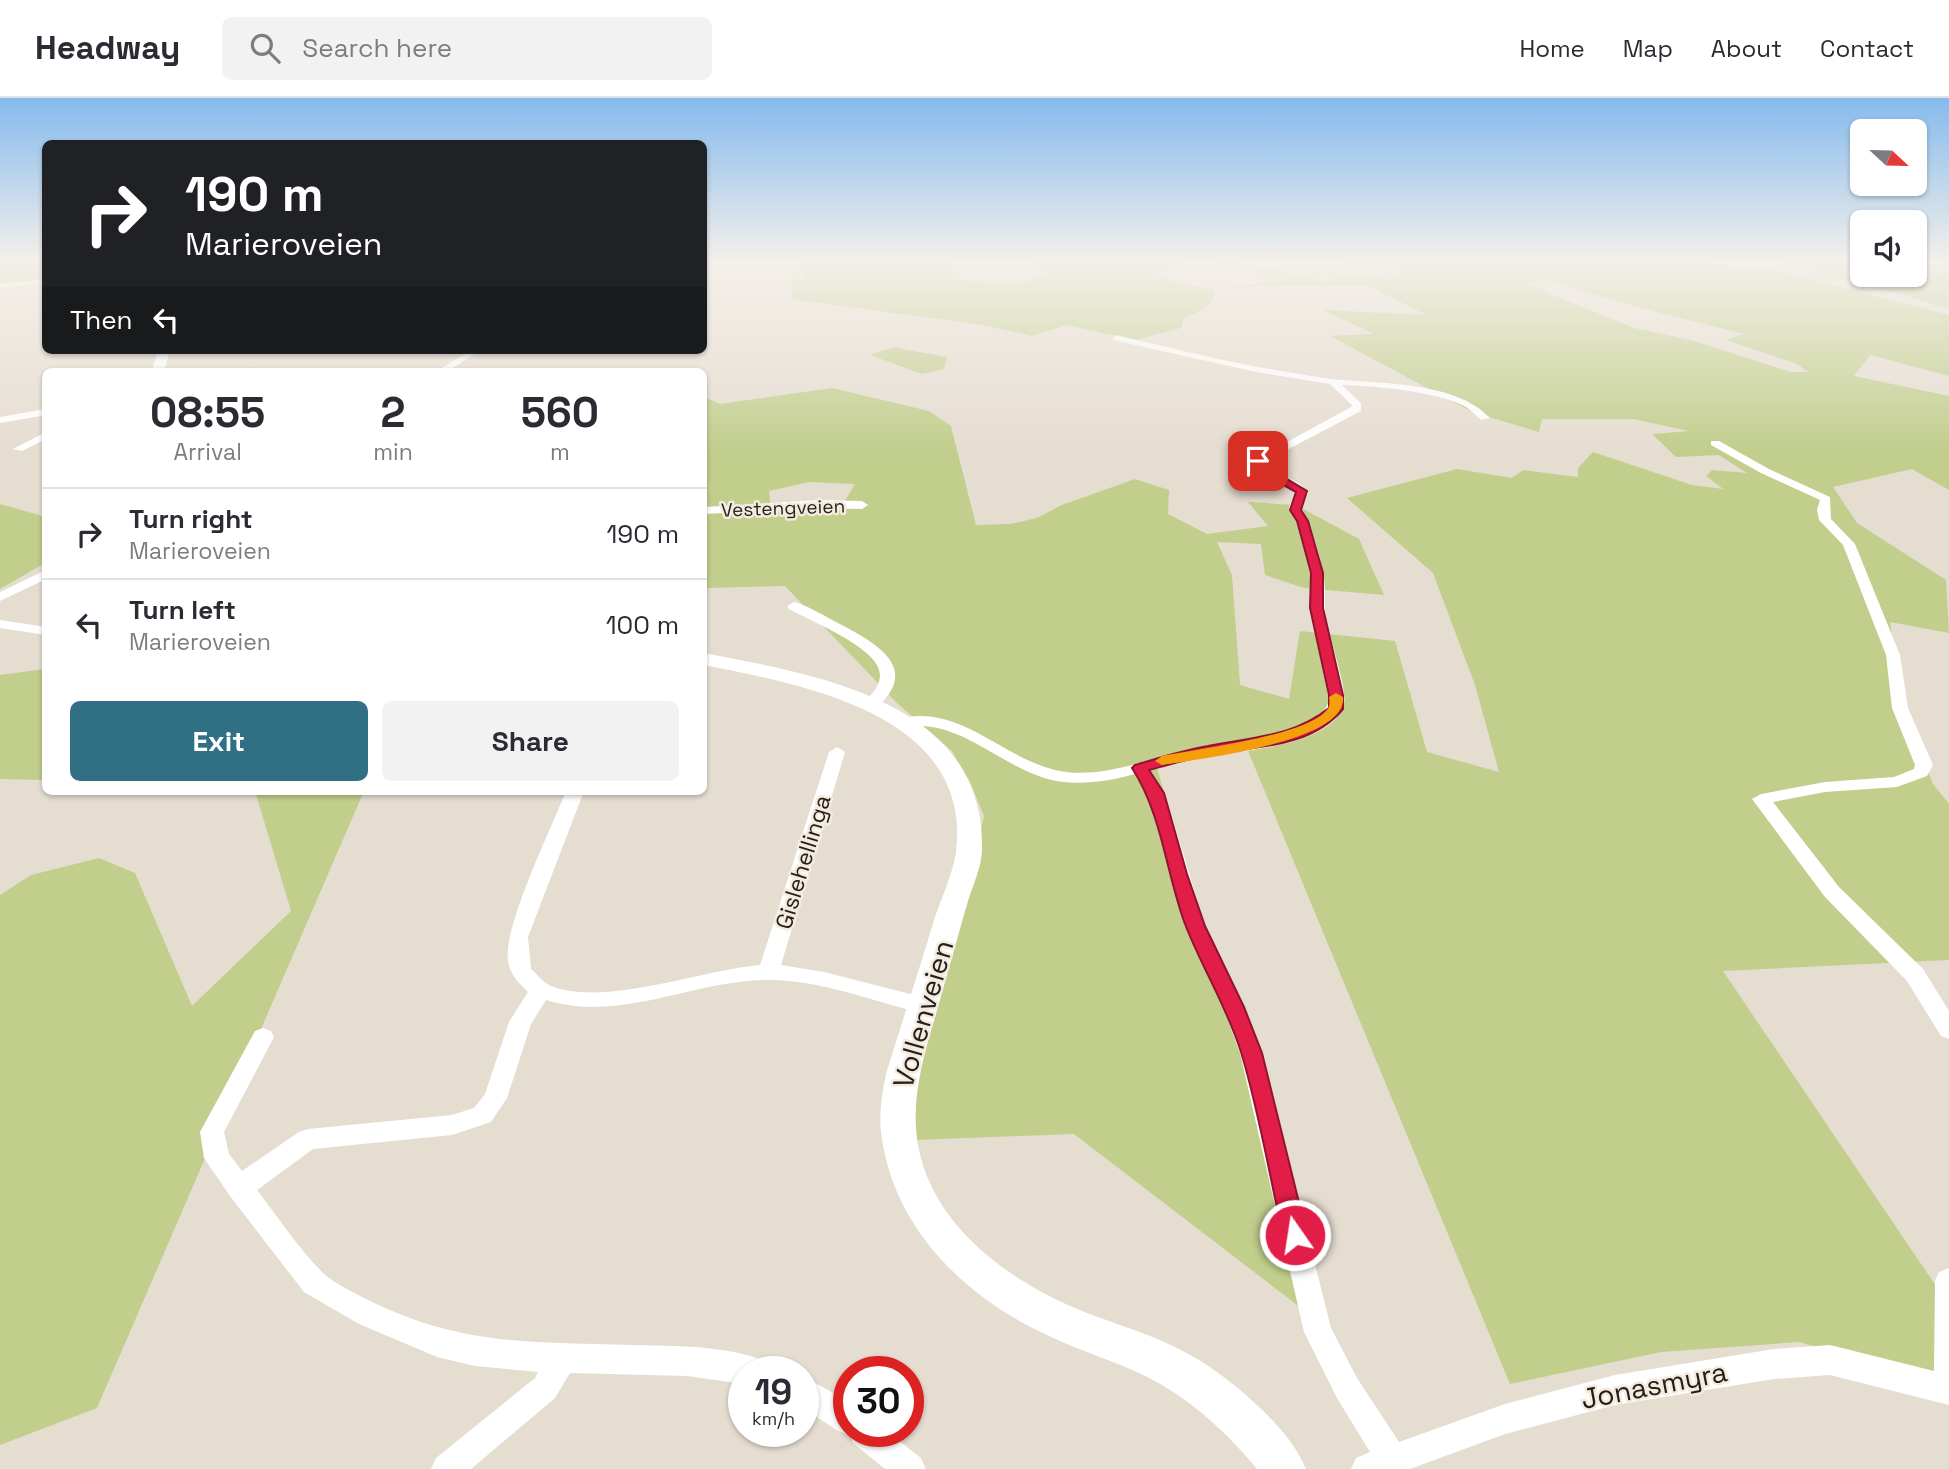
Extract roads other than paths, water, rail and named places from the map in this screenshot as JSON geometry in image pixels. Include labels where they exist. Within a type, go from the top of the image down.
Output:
[{"type":"main road","name":"Vollenveien","points":[[707,660],[810,682],[845,692],[871,704],[903,722],[930,742],[950,763],[964,789],[969,814],[969,847],[964,874],[902,1074],[898,1134],[906,1166],[919,1199],[945,1237],[972,1266],[1026,1304],[1061,1322],[1161,1363],[1194,1382],[1247,1424],[1284,1469]]},
{"type":"street","points":[[1116,338],[1180,354],[1333,382],[1374,383],[1441,396],[1468,404],[1485,418]]},
{"type":"street","points":[[447,368],[470,354]]},
{"type":"street","points":[[903,722],[923,718],[943,722],[1041,771],[1059,776],[1102,776],[1206,751],[1280,739],[1316,725],[1336,709],[1336,695],[1317,608],[1317,573],[1302,521],[1295,510],[1301,491],[1260,468],[1258,461],[1262,456],[1357,409],[1357,405],[1333,382]]},
{"type":"street","points":[[0,420],[42,413]]},
{"type":"street","points":[[19,449],[42,437]]},
{"type":"street","points":[[1716,443],[1765,471],[1826,499],[1823,510],[1825,520],[1849,544],[1893,655],[1900,708],[1924,765],[1921,772],[1897,782],[1825,787],[1761,799],[1832,892],[1914,975],[1949,1030]]},
{"type":"street","name":"Vestengveien","points":[[707,511],[820,504],[862,505]]},
{"type":"street","points":[[0,597],[42,576]]},
{"type":"street","points":[[794,606],[869,648],[884,661],[887,672],[886,688],[871,704]]},
{"type":"street","points":[[0,624],[42,630]]},
{"type":"street","name":"Gislehellinga","points":[[768,972],[837,752]]},
{"type":"street","points":[[1140,768],[1156,793],[1179,879],[1195,926],[1234,1007],[1251,1053],[1318,1332],[1347,1388],[1379,1464]]},
{"type":"street","points":[[573,795],[518,937],[517,958],[521,972],[541,990],[572,1000],[611,1000],[739,974],[768,972],[786,973],[922,1005]]},
{"type":"street","points":[[239,1188],[308,1139],[452,1125],[482,1115],[495,1098],[520,1021],[541,990]]},
{"type":"street","points":[[263,1037],[212,1132],[217,1158],[314,1283],[332,1297],[415,1334],[473,1352],[562,1358],[669,1360],[728,1368]]},
{"type":"street","name":"Jonasmyra","points":[[1379,1464],[1505,1419],[1615,1390],[1774,1364],[1830,1360],[1949,1390],[1949,1281]]},
{"type":"street","points":[[447,1469],[545,1388],[562,1358]]},
{"type":"street","points":[[883,1447],[911,1469]]}]
